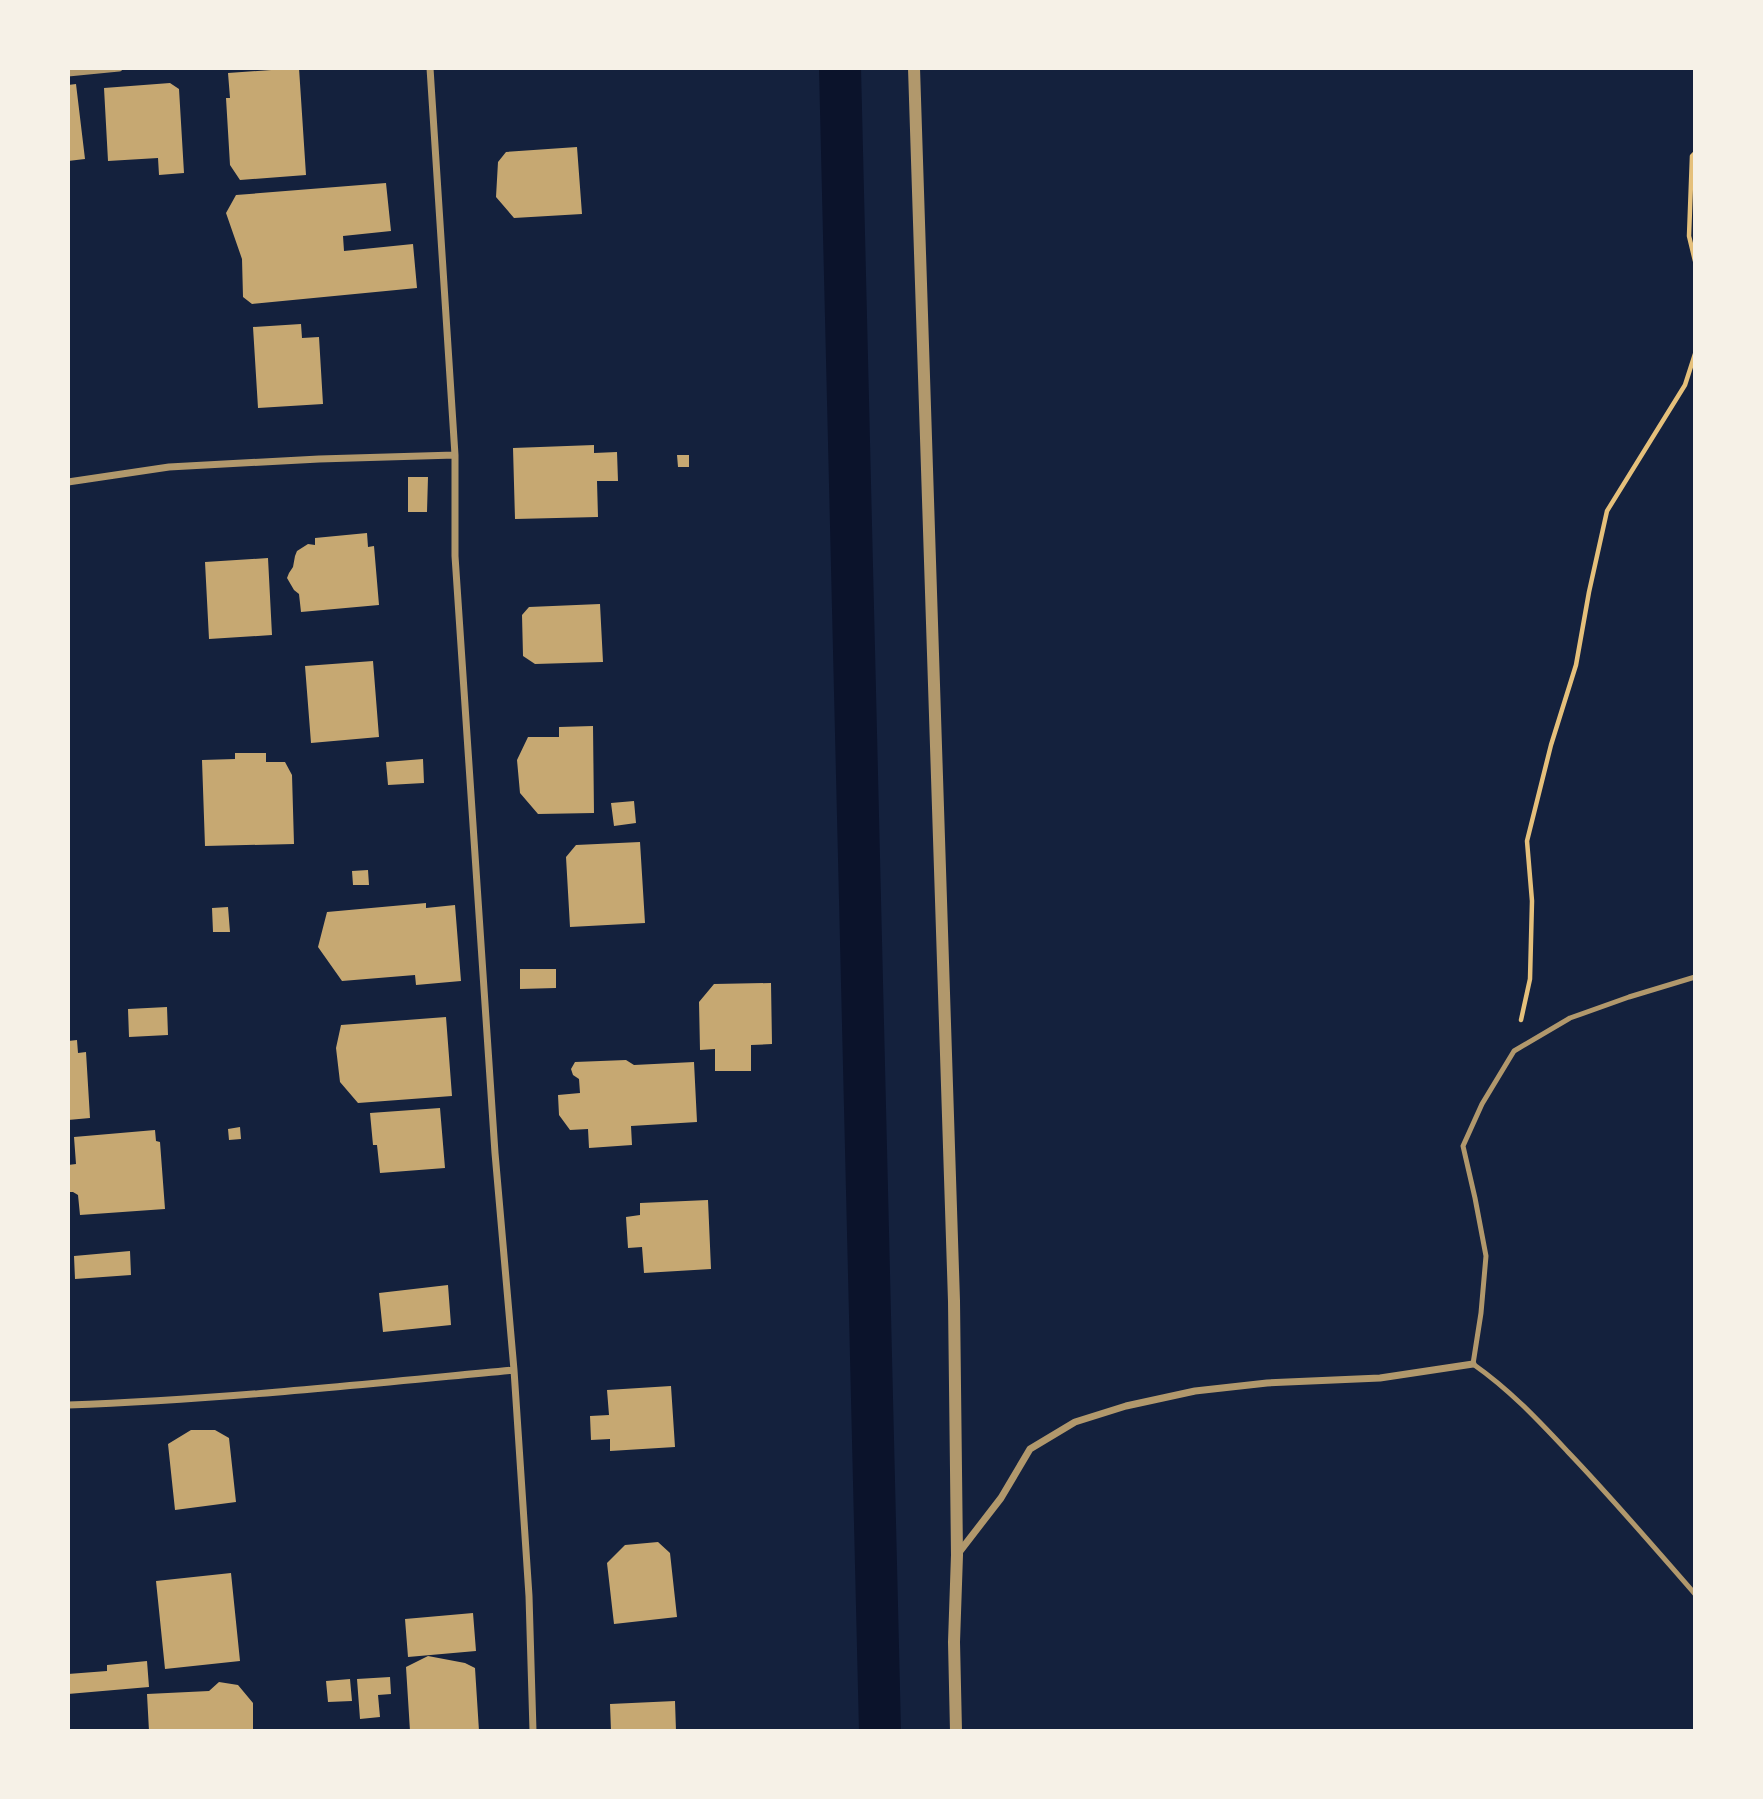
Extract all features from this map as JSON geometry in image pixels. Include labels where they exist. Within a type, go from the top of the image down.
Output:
[{"type":"street","points":[[68,73],[119,68]]},
{"type":"street","points":[[430,68],[454,456],[456,570],[495,1153],[514,1370],[529,1596],[533,1731]]},
{"type":"street","points":[[914,68],[952,1251],[957,1555],[954,1642],[956,1731]]},
{"type":"street","points":[[68,482],[169,467],[319,459],[454,456]]},
{"type":"street","points":[[957,1555],[1001,1498],[1030,1449],[1075,1422],[1126,1406],[1195,1391],[1267,1383],[1380,1378],[1473,1364]]},
{"type":"street","points":[[68,1405],[293,1391],[514,1370]]},
{"type":"lane","points":[[1695,977],[1570,1018],[1514,1051],[1482,1104],[1463,1146],[1486,1256],[1473,1364],[1521,1402],[1600,1486],[1695,1594]]},
{"type":"path","points":[[1695,153],[1692,156],[1689,236],[1695,261]]},
{"type":"path","points":[[1514,1051],[1530,979],[1532,901],[1527,841],[1551,745],[1576,665],[1607,510],[1685,385],[1695,354]]},
{"type":"building","points":[[299,68],[306,175],[240,180],[230,165],[226,98],[230,98],[228,73]]},
{"type":"building","points":[[170,83],[179,89],[184,173],[159,175],[158,158],[108,161],[104,88]]},
{"type":"building","points":[[76,84],[85,159],[68,161],[68,85]]},
{"type":"building","points":[[577,147],[582,214],[514,218],[496,197],[498,162],[506,152]]},
{"type":"building","points":[[386,183],[391,231],[343,236],[344,251],[413,244],[417,288],[252,304],[243,297],[242,259],[226,213],[236,195]]},
{"type":"building","points":[[301,324],[302,338],[319,337],[323,404],[258,408],[253,327]]},
{"type":"building","points":[[594,445],[594,453],[617,452],[618,481],[597,481],[598,517],[515,519],[513,448]]},
{"type":"building","points":[[677,455],[689,455],[689,467],[678,467]]},
{"type":"building","points":[[408,477],[428,477],[427,512],[408,512]]},
{"type":"building","points":[[367,533],[368,547],[374,546],[379,605],[301,612],[299,594],[287,578],[297,551],[308,544],[315,545],[315,538]]},
{"type":"building","points":[[268,558],[272,635],[209,639],[205,562]]},
{"type":"building","points":[[600,604],[603,662],[535,664],[523,656],[522,615],[529,607]]},
{"type":"building","points":[[373,661],[379,737],[311,743],[305,666]]},
{"type":"building","points":[[593,726],[594,813],[538,814],[520,793],[517,760],[528,737],[559,737],[559,727]]},
{"type":"building","points":[[235,753],[266,753],[266,762],[285,762],[292,775],[294,844],[205,846],[202,760],[235,759]]},
{"type":"building","points":[[423,759],[424,783],[388,785],[386,762]]},
{"type":"building","points":[[634,801],[636,823],[614,826],[611,803]]},
{"type":"building","points":[[640,842],[645,923],[570,927],[566,857],[576,845]]},
{"type":"building","points":[[368,870],[369,885],[353,885],[352,871]]},
{"type":"building","points":[[426,903],[426,908],[455,905],[461,981],[416,985],[415,975],[342,981],[318,947],[327,912]]},
{"type":"building","points":[[228,907],[230,932],[213,932],[212,908]]},
{"type":"building","points":[[520,969],[556,969],[556,988],[520,989]]},
{"type":"building","points":[[771,983],[772,1044],[751,1045],[751,1071],[715,1071],[715,1049],[700,1050],[699,1002],[714,984]]},
{"type":"building","points":[[167,1007],[168,1035],[129,1037],[128,1009]]},
{"type":"building","points":[[446,1017],[452,1096],[358,1103],[340,1082],[336,1048],[341,1025]]},
{"type":"building","points":[[77,1040],[78,1053],[86,1052],[90,1118],[68,1120],[68,1041]]},
{"type":"building","points":[[626,1060],[634,1065],[694,1062],[697,1122],[631,1126],[632,1145],[589,1148],[588,1129],[570,1130],[559,1115],[558,1095],[580,1093],[579,1079],[573,1075],[571,1069],[575,1062]]},
{"type":"building","points":[[440,1108],[445,1168],[380,1173],[377,1145],[373,1145],[370,1113]]},
{"type":"building","points":[[240,1127],[241,1139],[229,1140],[228,1129]]},
{"type":"building","points":[[155,1130],[156,1141],[160,1142],[165,1209],[80,1215],[78,1195],[68,1192],[68,1165],[76,1164],[74,1137]]},
{"type":"building","points":[[708,1200],[711,1269],[644,1273],[642,1247],[628,1248],[626,1217],[640,1215],[640,1203]]},
{"type":"building","points":[[130,1251],[131,1275],[75,1279],[74,1256]]},
{"type":"building","points":[[448,1285],[451,1325],[383,1332],[379,1293]]},
{"type":"building","points":[[671,1386],[675,1447],[610,1451],[610,1439],[591,1440],[590,1416],[609,1415],[607,1390]]},
{"type":"building","points":[[191,1430],[215,1430],[229,1438],[236,1502],[175,1510],[168,1444]]},
{"type":"building","points":[[658,1542],[670,1553],[677,1617],[614,1624],[607,1563],[625,1545]]},
{"type":"building","points":[[231,1573],[240,1661],[165,1669],[156,1581]]},
{"type":"building","points":[[473,1613],[476,1651],[408,1657],[405,1619]]},
{"type":"building","points":[[428,1656],[465,1663],[475,1668],[479,1731],[410,1731],[406,1667]]},
{"type":"building","points":[[147,1661],[149,1687],[68,1694],[68,1674],[107,1671],[107,1665]]},
{"type":"building","points":[[390,1677],[391,1694],[378,1695],[380,1717],[360,1719],[357,1679]]},
{"type":"building","points":[[350,1679],[352,1701],[328,1702],[326,1681]]},
{"type":"building","points":[[219,1682],[238,1685],[253,1703],[253,1731],[149,1731],[147,1694],[209,1691]]},
{"type":"building","points":[[675,1701],[676,1731],[611,1731],[610,1704]]},
{"type":"waterway","points":[[840,68],[880,1731]]}]
